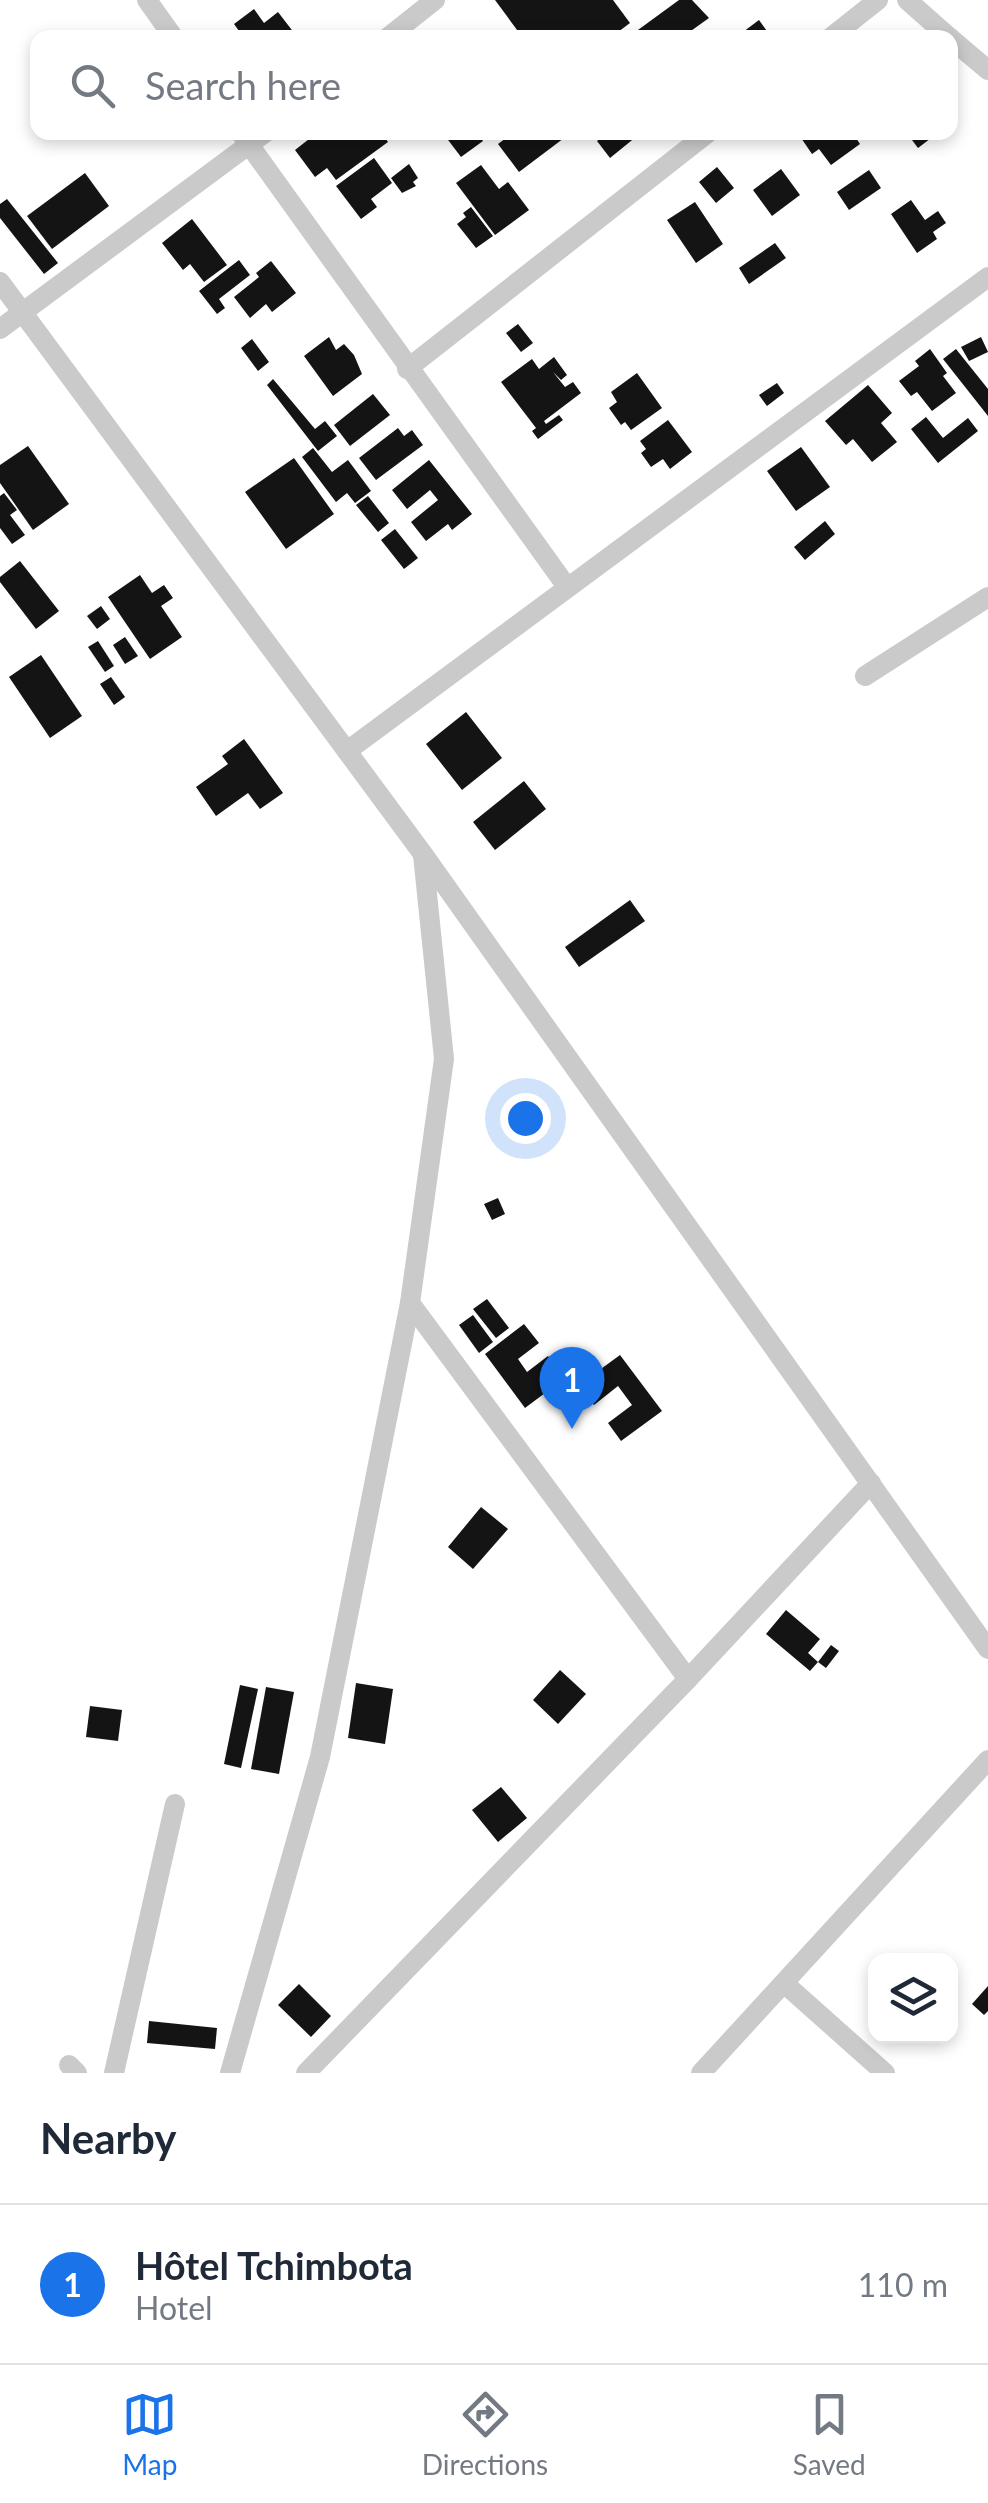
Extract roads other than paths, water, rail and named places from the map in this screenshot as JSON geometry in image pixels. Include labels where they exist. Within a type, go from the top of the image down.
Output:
[{"type":"street","points":[[148,0],[169,30]]},
{"type":"street","points":[[397,30],[435,0]]},
{"type":"street","points":[[840,30],[878,0]]},
{"type":"street","points":[[907,0],[941,30]]},
{"type":"street","points":[[958,45],[988,70]]},
{"type":"street","points":[[0,328],[248,140]]},
{"type":"street","points":[[254,140],[407,369],[567,587]]},
{"type":"street","points":[[407,369],[699,140]]},
{"type":"street","points":[[347,752],[988,277]]},
{"type":"street","points":[[0,282],[423,854],[988,1649]]},
{"type":"street","points":[[864,676],[988,597]]},
{"type":"street","points":[[230,2073],[320,1757],[410,1303],[444,1059],[423,854]]},
{"type":"street","points":[[410,1303],[688,1678]]},
{"type":"street","points":[[306,2073],[688,1678],[871,1482]]},
{"type":"street","points":[[701,2073],[988,1760]]},
{"type":"street","points":[[114,2073],[175,1804]]},
{"type":"street","points":[[785,1984],[885,2073]]},
{"type":"place","name":"Hôtel Tchimbota","points":[[572,1429]]}]
